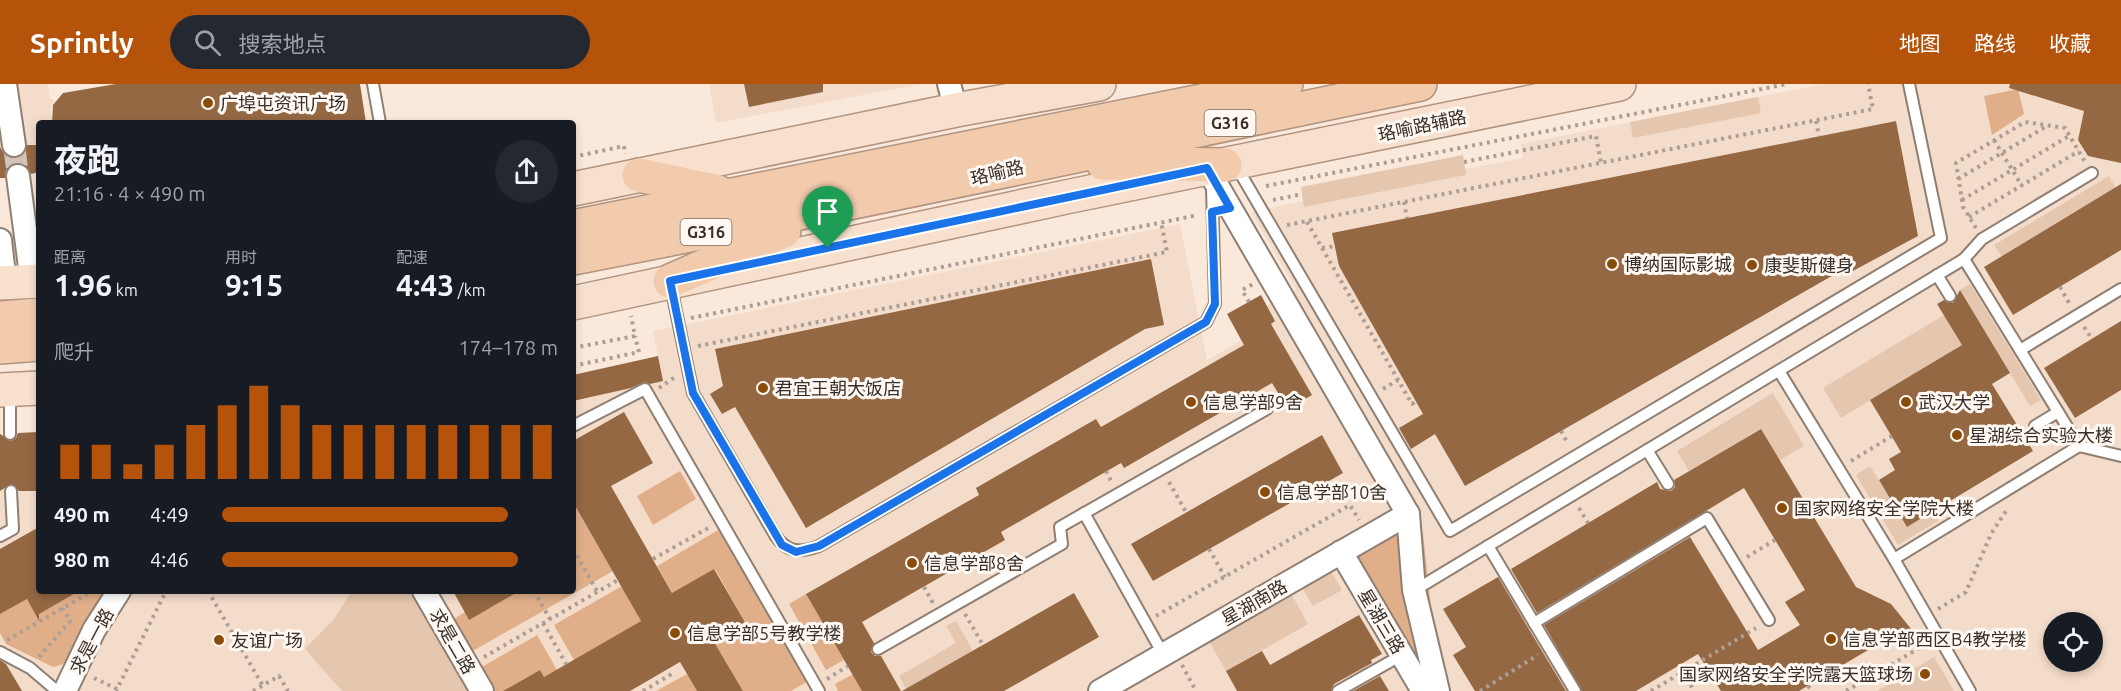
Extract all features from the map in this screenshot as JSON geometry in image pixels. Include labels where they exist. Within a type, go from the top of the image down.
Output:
[{"type":"highway","points":[[1091,125],[1196,84]]},
{"type":"highway","name":"珞喻路","points":[[576,226],[1091,125],[1286,84]]},
{"type":"highway","name":"珞喻路","points":[[576,257],[838,207],[1420,84]]},
{"type":"highway","points":[[1038,163],[1226,172]]},
{"type":"highway","points":[[632,166],[732,195]]},
{"type":"highway","points":[[670,281],[838,207]]},
{"type":"highway","points":[[0,318],[36,315]]},
{"type":"highway","points":[[0,347],[36,344]]},
{"type":"main road","points":[[576,188],[632,166],[952,97],[1099,84]]},
{"type":"main road","name":"珞喻路辅路","points":[[576,302],[670,281],[1226,172],[1619,84]]},
{"type":"street","points":[[5,95],[14,146]]},
{"type":"street","points":[[1226,172],[1408,514],[1414,590],[1438,691]]},
{"type":"street","points":[[18,176],[19,282]]},
{"type":"street","points":[[0,240],[19,282]]},
{"type":"street","name":"星湖南路","points":[[1100,691],[1408,514]]},
{"type":"street","name":"星湖三路","points":[[1341,552],[1423,691]]},
{"type":"street","name":"求是一路","points":[[65,691],[74,669],[117,594]]},
{"type":"street","name":"求是二路","points":[[426,594],[482,691]]},
{"type":"lane","points":[[373,84],[379,120]]},
{"type":"lane","points":[[1226,172],[1450,531],[1941,238],[1909,84]]},
{"type":"lane","points":[[670,281],[693,393],[775,535],[787,548],[803,551],[819,546],[1206,322],[1215,304],[1212,212],[1226,172]]},
{"type":"lane","points":[[1414,590],[1964,259],[1982,239],[2092,173]]},
{"type":"lane","points":[[1964,259],[2079,446]]},
{"type":"lane","points":[[1937,275],[1950,296]]},
{"type":"lane","points":[[2020,350],[2121,289]]},
{"type":"lane","points":[[1779,371],[1894,559],[1970,691]]},
{"type":"lane","points":[[10,434],[16,389]]},
{"type":"lane","points":[[576,424],[645,389],[817,688]]},
{"type":"lane","points":[[878,649],[1062,544],[1060,527],[1267,409]]},
{"type":"lane","points":[[2035,426],[2058,412]]},
{"type":"lane","points":[[1894,559],[2079,446],[2121,456]]},
{"type":"lane","points":[[1647,450],[1668,484]]},
{"type":"lane","points":[[0,536],[13,529],[11,491]]},
{"type":"lane","points":[[1084,513],[1145,622],[1168,652]]},
{"type":"lane","points":[[1534,623],[1692,524],[1707,518],[1769,620]]},
{"type":"lane","points":[[1488,546],[1575,691]]},
{"type":"lane","points":[[0,652],[30,668],[57,691]]},
{"type":"lane","points":[[1338,691],[1402,655]]},
{"type":"path","points":[[1226,172],[1787,84]]},
{"type":"path","points":[[1279,227],[1873,109],[1868,84]]},
{"type":"path","points":[[1816,121],[1819,136]]},
{"type":"path","points":[[1982,239],[1962,201],[1956,163],[1994,140],[2025,122],[2065,128],[2092,173]]},
{"type":"path","points":[[1958,179],[2048,125]]},
{"type":"path","points":[[1464,162],[1596,136],[1601,163]]},
{"type":"path","points":[[1962,201],[2069,136]]},
{"type":"path","points":[[1994,140],[2022,186]]},
{"type":"path","points":[[576,156],[624,146],[632,166]]},
{"type":"path","points":[[1969,217],[2079,151]]},
{"type":"path","points":[[1275,207],[1274,200],[1302,194]]},
{"type":"path","points":[[1404,202],[1407,218]]},
{"type":"path","points":[[678,321],[1212,212]]},
{"type":"path","points":[[1307,221],[1346,283],[1412,404],[1416,401]]},
{"type":"path","points":[[684,348],[1167,252],[1161,222]]},
{"type":"path","points":[[1322,248],[1335,246]]},
{"type":"path","points":[[1246,296],[1249,302]]},
{"type":"path","points":[[576,365],[639,352],[631,315]]},
{"type":"path","points":[[576,347],[635,336]]},
{"type":"path","points":[[1848,463],[1892,436]]},
{"type":"path","points":[[1162,469],[1186,512]]},
{"type":"path","points":[[1813,516],[1853,492]]},
{"type":"path","points":[[1927,616],[1965,592],[1991,534],[2013,501]]},
{"type":"path","points":[[1145,622],[1350,505]]},
{"type":"path","points":[[653,559],[721,520]]},
{"type":"path","points":[[1735,564],[1775,540]]},
{"type":"path","points":[[1209,549],[1225,577]]},
{"type":"path","points":[[576,554],[597,591]]},
{"type":"path","points":[[467,666],[618,580]]},
{"type":"path","points":[[0,644],[88,594]]},
{"type":"path","points":[[74,669],[117,689],[164,594]]},
{"type":"path","points":[[210,594],[262,686]]},
{"type":"path","points":[[536,594],[550,619]]},
{"type":"path","points":[[959,603],[983,645]]},
{"type":"path","points":[[1651,691],[1769,620]]},
{"type":"path","points":[[30,668],[70,621]]},
{"type":"path","points":[[543,623],[566,664]]},
{"type":"path","points":[[1846,691],[1939,636]]},
{"type":"path","points":[[1480,691],[1486,690],[1550,648]]},
{"type":"path","points":[[1168,652],[1196,691]]},
{"type":"path","points":[[817,688],[848,666]]},
{"type":"path","points":[[644,691],[675,672]]},
{"type":"path","points":[[1683,672],[1694,691]]},
{"type":"path","points":[[253,691],[279,676],[288,691]]},
{"type":"path","points":[[1808,686],[1812,691]]},
{"type":"shaded area","points":[[0,84],[48,84],[50,98],[54,101],[51,109],[52,120],[36,120],[36,162],[0,167]]},
{"type":"shaded area","points":[[709,84],[920,84],[716,123]]},
{"type":"shaded area","name":"武汉大学","points":[[1823,84],[2121,84],[2121,691],[0,691],[0,434],[36,432],[36,594],[576,594],[576,400],[663,381],[653,331],[1180,224],[1207,360],[1275,321],[1267,306],[1296,290],[1251,212],[1303,201],[1305,207],[1466,175],[1465,169],[1523,158],[1521,144]]},
{"type":"shaded area","points":[[2018,89],[2024,114],[1992,135],[1984,96]]},
{"type":"shaded area","points":[[1758,97],[1761,113],[1633,138],[1630,122]]},
{"type":"shaded area","points":[[1463,155],[1466,175],[1304,207],[1301,187]]},
{"type":"shaded area","points":[[2109,176],[2116,188],[2002,257],[1994,245]]},
{"type":"shaded area","points":[[1970,284],[2041,400],[2030,406],[1960,290]]},
{"type":"shaded area","points":[[1944,315],[1962,345],[1841,418],[1823,388]]},
{"type":"shaded area","points":[[1773,393],[1804,446],[1780,460],[1760,429],[1689,471],[1677,451]]},
{"type":"shaded area","points":[[1870,466],[1907,527],[1941,507],[1946,516],[1898,545],[1856,475]]},
{"type":"shaded area","points":[[680,471],[696,499],[653,525],[637,496]]},
{"type":"shaded area","points":[[576,507],[613,571],[576,592]]},
{"type":"shaded area","points":[[1416,521],[1423,533],[1437,663],[1422,672],[1355,556]]},
{"type":"shaded area","points":[[720,529],[808,681],[791,691],[743,691],[714,642],[746,624],[715,569],[677,601],[657,566]]},
{"type":"shaded area","points":[[1329,568],[1342,590],[1313,606],[1300,584]]},
{"type":"shaded area","points":[[622,586],[641,621],[574,660],[554,625]]},
{"type":"shaded area","points":[[1289,590],[1308,624],[1226,671],[1207,638]]},
{"type":"shaded area","points":[[74,594],[107,594],[67,663],[53,667],[6,644],[0,633],[0,614],[27,599],[36,615]]},
{"type":"shaded area","points":[[350,594],[414,594],[469,691],[342,691],[305,649],[334,619]]},
{"type":"shaded area","points":[[501,594],[573,594],[471,652],[452,620],[465,612],[469,619]]},
{"type":"shaded area","points":[[806,594],[844,660],[826,670],[789,604]]},
{"type":"shaded area","points":[[956,621],[973,651],[906,689],[899,676],[956,643],[946,626]]},
{"type":"shaded area","points":[[537,635],[557,670],[544,677],[540,670],[510,687],[512,691],[494,691],[480,668]]},
{"type":"shaded area","name":"国家网络安全学院露天篮球场","points":[[1934,657],[1954,691],[1877,691]]},
{"type":"shaded area","points":[[687,674],[697,691],[656,691]]},
{"type":"shaded area","points":[[853,674],[862,691],[838,691],[835,684]]},
{"type":"building","name":"广埠屯资讯广场","points":[[116,84],[360,84],[366,120],[52,120],[53,105],[63,93]]},
{"type":"building","points":[[744,84],[823,84],[823,92],[749,107]]},
{"type":"building","points":[[2010,84],[2121,84],[2121,163],[2088,156],[2078,140],[2084,111],[2009,88]]},
{"type":"building","points":[[1896,121],[1918,236],[1851,272],[1837,273],[1465,486],[1435,434],[1411,449],[1399,428],[1423,414],[1339,266],[1332,233]]},
{"type":"building","points":[[27,145],[36,145],[36,173],[31,174],[24,164],[16,163],[6,170],[5,178],[0,178],[0,147],[4,154],[15,158],[23,155]]},
{"type":"building","points":[[2121,184],[2121,250],[2013,315],[1984,267]]},
{"type":"building","points":[[1151,259],[1164,325],[1145,329],[806,528],[735,407],[722,414],[710,394],[723,386],[715,349]]},
{"type":"building","name":"星湖综合实验大楼","points":[[1960,290],[2010,373],[1992,384],[2033,451],[1907,527],[1879,480],[1895,470],[1889,459],[1901,452],[1870,400],[1962,345],[1937,304],[1944,300],[1953,303]]},
{"type":"building","name":"信息学部8舍","points":[[1261,295],[1275,321],[1271,324],[1312,395],[1288,409],[1272,383],[1124,468],[1121,463],[1001,532],[1005,540],[862,622],[874,643],[871,652],[875,656],[881,656],[901,691],[862,691],[806,594],[979,495],[976,488],[1096,419],[1101,427],[1244,345],[1227,314]]},
{"type":"building","points":[[2121,321],[2121,390],[2075,418],[2044,368]]},
{"type":"building","points":[[658,356],[663,381],[650,384],[645,382],[631,388],[576,400],[576,374]]},
{"type":"building","points":[[624,412],[653,463],[611,486],[672,593],[714,569],[746,624],[714,642],[743,691],[697,691],[680,662],[630,691],[503,691],[540,670],[544,677],[641,621],[576,507],[576,439]]},
{"type":"building","points":[[1761,429],[1856,587],[1891,604],[1912,630],[1893,641],[1890,637],[1799,691],[1721,691],[1698,654],[1636,691],[1582,691],[1544,625],[1690,537],[1758,650],[1800,625],[1785,602],[1805,590],[1744,488],[1537,613],[1511,569],[1657,482],[1660,489],[1671,491],[1675,487],[1674,480]]},
{"type":"building","points":[[36,432],[36,491],[19,491],[11,484],[0,491],[0,434],[11,441],[18,433]]},
{"type":"building","name":"信息学部10舍","points":[[1322,435],[1343,473],[1153,581],[1131,544]]},
{"type":"building","points":[[36,529],[36,594],[74,594],[39,614],[39,621],[27,599],[0,614],[0,549]]},
{"type":"building","points":[[1498,577],[1566,691],[1475,691],[1453,655],[1466,647],[1443,609]]},
{"type":"building","points":[[1074,593],[1099,637],[1004,691],[902,691]]},
{"type":"building","points":[[455,594],[514,594],[469,620]]},
{"type":"building","points":[[1359,615],[1382,654],[1371,660],[1372,663],[1334,684],[1331,691],[1237,691],[1226,671],[1262,651],[1270,665]]},
{"type":"building","points":[[0,660],[6,664],[22,691],[0,691]]},
{"type":"building","points":[[1380,676],[1389,691],[1353,691]]},
{"type":"tunnel","points":[[14,145],[18,176]]},
{"type":"place","name":"广埠屯资讯广场","points":[[208,103]]},
{"type":"place","name":"博纳国际影城","points":[[1612,264]]},
{"type":"place","name":"康斐斯健身","points":[[1752,265]]},
{"type":"place","name":"君宜王朝大饭店","points":[[763,388]]},
{"type":"place","name":"信息学部9舍","points":[[1191,402]]},
{"type":"place","name":"武汉大学","points":[[1906,402]]},
{"type":"place","name":"星湖综合实验大楼","points":[[1957,435]]},
{"type":"place","name":"信息学部10舍","points":[[1265,492]]},
{"type":"place","name":"国家网络安全学院大楼","points":[[1782,508]]},
{"type":"place","name":"信息学部8舍","points":[[912,563]]},
{"type":"place","name":"信息学部5号教学楼","points":[[675,633]]},
{"type":"place","name":"信息学部西区B4教学楼","points":[[1831,639]]},
{"type":"place","name":"友谊广场","points":[[219,640]]},
{"type":"place","name":"国家网络安全学院露天篮球场","points":[[1925,674]]},
{"type":"route","points":[[1207,168],[1230,208],[1212,212],[1215,304],[1211,317],[1206,322],[819,546],[796,552],[782,545],[775,535],[693,393],[670,281],[828,248],[1207,168]]}]
